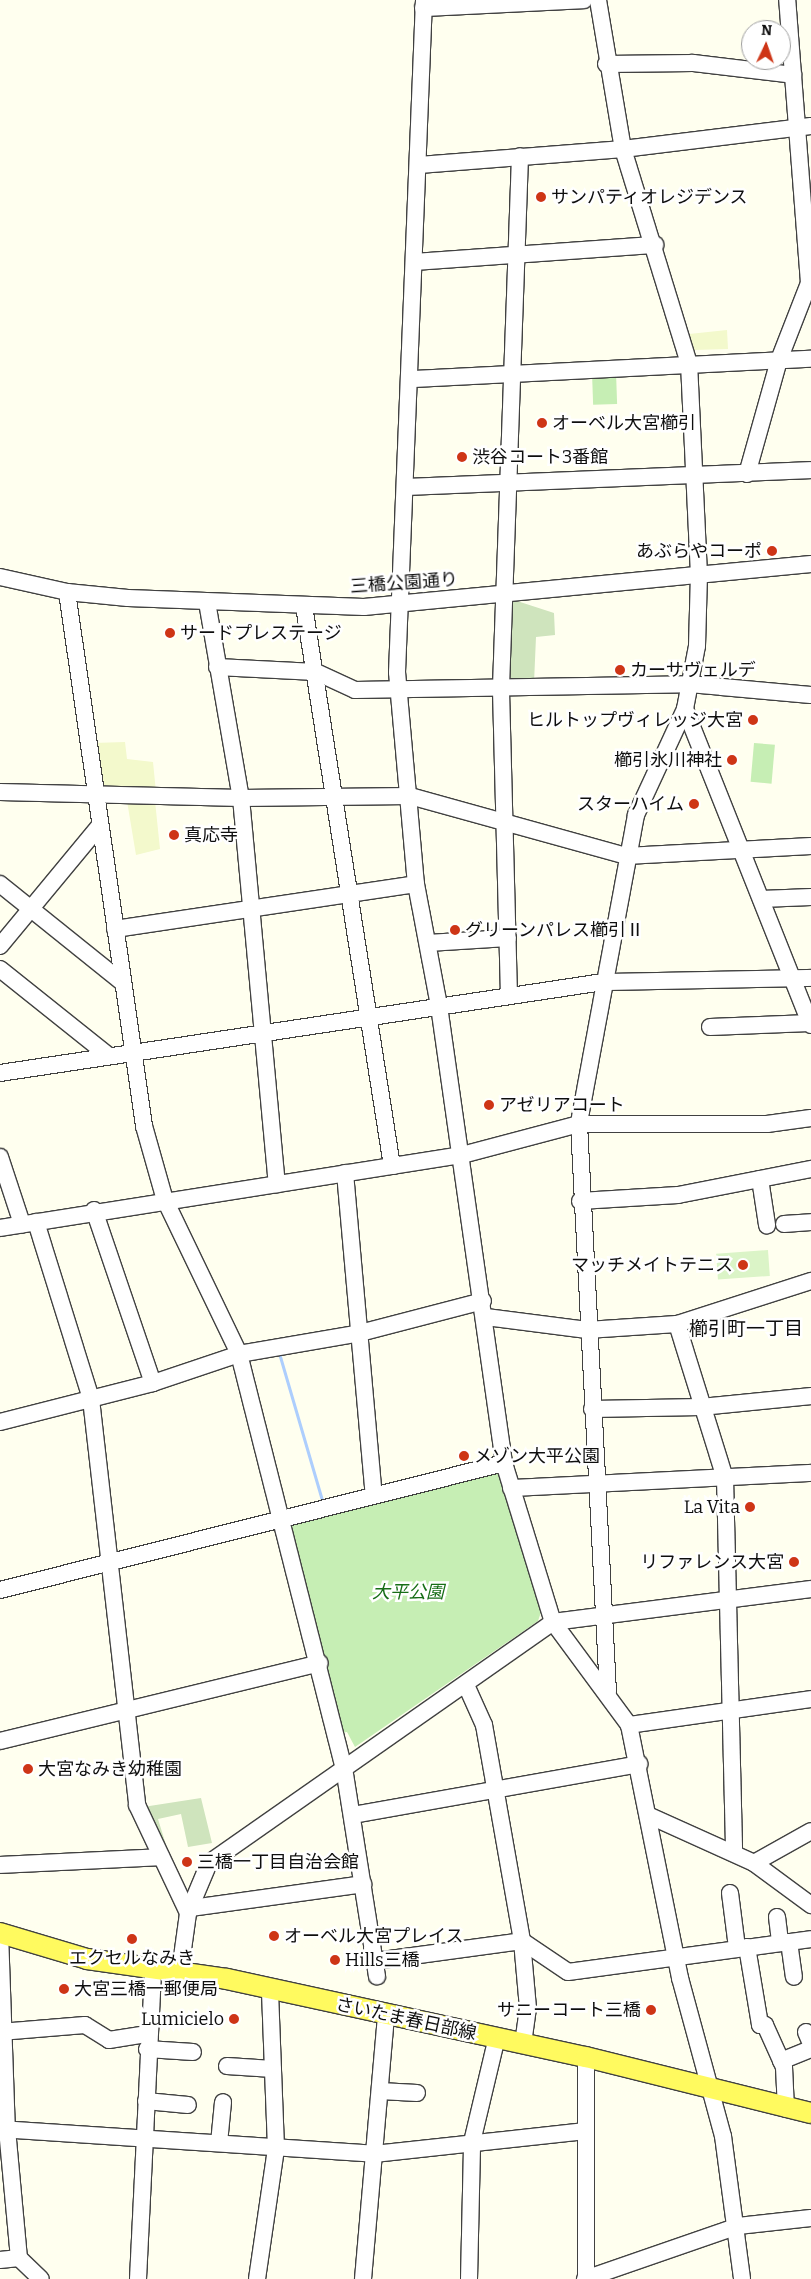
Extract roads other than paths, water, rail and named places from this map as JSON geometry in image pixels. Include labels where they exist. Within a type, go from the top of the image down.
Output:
[{"type":"main road","name":"さいたま春日部線","points":[[0,1933],[87,1959],[180,1971],[497,2037],[586,2057],[786,2109],[811,2113]]},
{"type":"street","points":[[584,0],[424,4],[408,487],[398,604],[398,686],[410,796],[416,884],[439,1006],[462,1155],[486,1317],[504,1463],[510,1488],[553,1622],[608,1692],[629,1725],[650,1816],[676,1957],[710,2089],[738,2226],[742,2279]]},
{"type":"street","points":[[598,0],[606,64],[623,148],[689,363],[696,476],[699,574],[697,646],[685,708],[636,815],[626,856],[602,982],[579,1124],[580,1201],[608,1692]]},
{"type":"street","points":[[747,474],[778,360],[809,283],[804,127],[793,75],[787,0]]},
{"type":"street","points":[[606,64],[693,63],[793,75]]},
{"type":"street","points":[[419,165],[623,148],[804,127]]},
{"type":"street","points":[[509,996],[501,688],[506,595],[510,373],[520,156]]},
{"type":"street","points":[[415,262],[654,245]]},
{"type":"street","points":[[412,379],[689,363],[811,359]]},
{"type":"street","points":[[408,487],[811,470]]},
{"type":"street","name":"三橋公園通り","points":[[0,577],[67,592],[207,602],[304,606],[398,604],[811,564]]},
{"type":"street","points":[[67,592],[131,1053],[144,1126],[165,1200],[239,1354],[320,1663],[344,1768],[376,1969],[522,1941],[568,1972],[811,1939]]},
{"type":"street","points":[[207,602],[241,798],[249,909],[277,1184]]},
{"type":"street","points":[[304,606],[336,797],[349,894],[392,1166]]},
{"type":"street","points":[[217,667],[316,672],[355,690],[398,686],[501,688],[690,684],[811,695]]},
{"type":"street","points":[[685,708],[811,1024],[710,1027]]},
{"type":"street","points":[[0,792],[95,792],[241,798],[410,796],[504,825],[626,856],[811,846]]},
{"type":"street","points":[[0,946],[100,825]]},
{"type":"street","points":[[0,884],[122,982]]},
{"type":"street","points":[[115,929],[416,884]]},
{"type":"street","points":[[761,899],[811,897]]},
{"type":"street","points":[[428,943],[508,938]]},
{"type":"street","points":[[0,969],[109,1056]]},
{"type":"street","points":[[0,1060],[7,1072],[602,982],[811,978]]},
{"type":"street","points":[[0,1228],[94,1210],[462,1155],[579,1124],[767,1124],[811,1118]]},
{"type":"street","points":[[0,1157],[29,1223],[91,1399],[126,1710],[140,1815],[190,1911]]},
{"type":"street","points":[[580,1201],[678,1195],[811,1169]]},
{"type":"street","points":[[345,1173],[374,1495]]},
{"type":"street","points":[[760,1179],[767,1224]]},
{"type":"street","points":[[94,1210],[153,1383]]},
{"type":"street","points":[[784,1224],[811,1222]]},
{"type":"street","points":[[486,1317],[587,1330],[677,1324],[811,1281]]},
{"type":"street","points":[[0,1422],[153,1383],[239,1354],[360,1333],[483,1301]]},
{"type":"street","points":[[677,1324],[705,1407],[725,1478],[734,1852]]},
{"type":"street","points":[[592,1409],[705,1407],[811,1396]]},
{"type":"street","points":[[0,1590],[504,1463]]},
{"type":"street","points":[[510,1488],[811,1473]]},
{"type":"street","points":[[180,1971],[190,1911],[209,1863],[466,1685],[553,1622],[604,1617],[811,1589]]},
{"type":"street","points":[[0,1741],[320,1663]]},
{"type":"street","points":[[466,1685],[484,1725],[522,1941],[528,2008],[523,2043]]},
{"type":"street","points":[[629,1725],[811,1699]]},
{"type":"street","points":[[353,1815],[496,1787],[639,1764]]},
{"type":"street","points":[[650,1816],[734,1852],[807,1897]]},
{"type":"street","points":[[754,1863],[811,1831]]},
{"type":"street","points":[[0,1865],[161,1857]]},
{"type":"street","points":[[190,1911],[363,1884]]},
{"type":"street","points":[[730,1893],[760,2026],[765,2025],[781,2061],[786,2109]]},
{"type":"street","points":[[777,1917],[794,1977]]},
{"type":"street","points":[[0,1933],[3,2129],[19,2258],[41,2279]]},
{"type":"street","points":[[138,2279],[152,1967]]},
{"type":"street","points":[[257,2279],[276,2148],[270,1990]]},
{"type":"street","points":[[363,2279],[386,2015]]},
{"type":"street","points":[[2,2031],[85,2025],[109,2040],[148,2041],[193,2052]]},
{"type":"street","points":[[469,2279],[472,2142],[497,2037]]},
{"type":"street","points":[[781,2061],[811,2049]]},
{"type":"street","points":[[586,2057],[586,2279],[738,2226],[811,2218]]},
{"type":"street","points":[[227,2066],[273,2069]]},
{"type":"street","points":[[380,2091],[417,2093]]},
{"type":"street","points":[[146,2101],[188,2105]]},
{"type":"street","points":[[219,2143],[223,2102]]},
{"type":"street","points":[[3,2129],[374,2154],[586,2131]]},
{"type":"street","points":[[0,2260],[19,2258]]},
{"type":"waterway","points":[[279,1353],[323,1503]]},
{"type":"place","name":"サンパティオレジデンス","points":[[541,197]]},
{"type":"place","name":"オーベル大宮櫛引","points":[[542,423]]},
{"type":"place","name":"渋谷コート3番館","points":[[462,457]]},
{"type":"place","name":"あぶらやコーポ","points":[[772,551]]},
{"type":"place","name":"サードプレステージ","points":[[170,633]]},
{"type":"place","name":"カーサヴェルデ","points":[[620,670]]},
{"type":"place","name":"ヒルトップヴィレッジ大宮","points":[[753,720]]},
{"type":"place","name":"櫛引氷川神社","points":[[732,760]]},
{"type":"place","name":"スターハイム","points":[[694,804]]},
{"type":"place","name":"真応寺","points":[[174,835]]},
{"type":"place","name":"グリーンパレス櫛引Ⅱ","points":[[455,930]]},
{"type":"place","name":"アゼリアコート","points":[[489,1105]]},
{"type":"place","name":"マッチメイトテニス","points":[[743,1265]]},
{"type":"place","name":"メゾン大平公園","points":[[464,1456]]},
{"type":"place","name":"La Vita","points":[[750,1507]]},
{"type":"place","name":"リファレンス大宮","points":[[794,1562]]},
{"type":"place","name":"大宮なみき幼稚園","points":[[28,1769]]},
{"type":"place","name":"三橋一丁目自治会館","points":[[187,1862]]},
{"type":"place","name":"オーベル大宮プレイス","points":[[274,1936]]},
{"type":"place","name":"エクセルなみき","points":[[132,1939]]},
{"type":"place","name":"Hills三橋","points":[[335,1960]]},
{"type":"place","name":"大宮三橋一郵便局","points":[[64,1989]]},
{"type":"place","name":"サニーコート三橋","points":[[651,2010]]},
{"type":"place","name":"Lumicielo","points":[[234,2019]]},
{"type":"district","name":"櫛引町一丁目","points":[[746,1329]]},
{"type":"park label","name":"大平公園","points":[[408,1592]]}]
